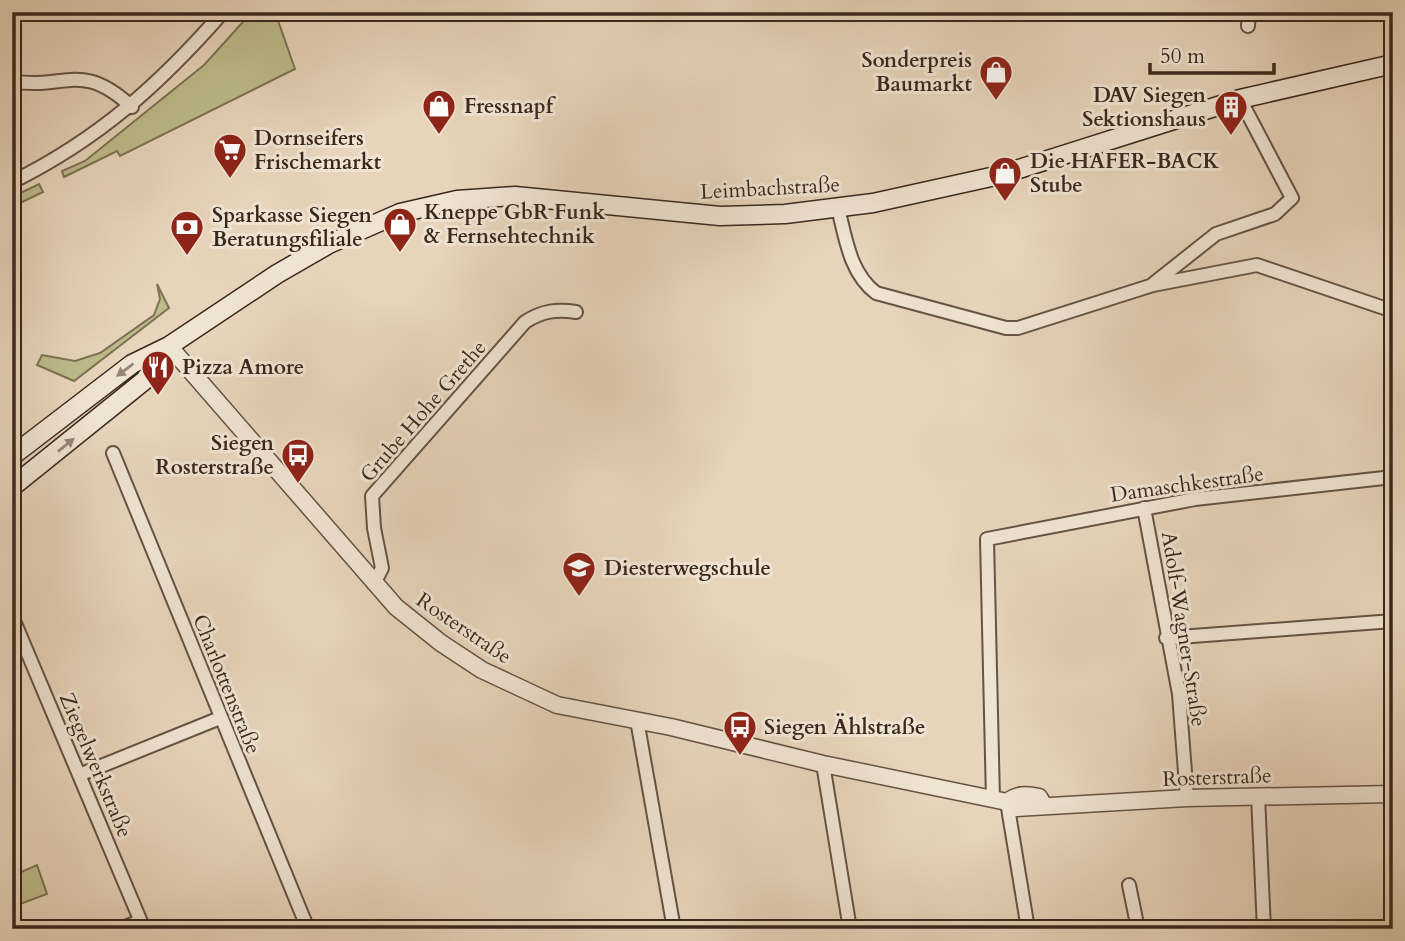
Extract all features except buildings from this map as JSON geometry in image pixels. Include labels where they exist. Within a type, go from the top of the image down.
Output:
[{"type":"main road","name":"Leimbachstraße","points":[[12,456],[132,364],[169,346],[277,274],[329,244],[400,212],[457,200],[515,196],[720,216],[838,208],[934,192],[1000,175],[1240,99],[1393,64]]},
{"type":"main road","name":"Leimbachstraße","points":[[12,487],[145,380],[169,346]]},
{"type":"street","points":[[12,182],[42,166],[132,107],[184,57],[223,12]]},
{"type":"street","points":[[1248,26],[1249,12]]},
{"type":"street","points":[[12,81],[83,79],[102,85],[132,107]]},
{"type":"street","points":[[1153,285],[1216,234],[1275,214],[1292,198],[1240,99]]},
{"type":"street","points":[[838,208],[853,263],[862,282],[876,293],[983,323],[1018,328],[1153,285],[1257,265],[1393,311]]},
{"type":"street","name":"Grube Hohe Grethe","points":[[374,584],[382,569],[374,528],[372,496],[525,322],[538,313],[559,310],[576,312]]},
{"type":"street","name":"Rosterstraße","points":[[169,346],[374,584],[441,643],[514,687],[557,705],[637,720],[823,764],[1000,801],[1016,808],[1038,808],[1043,804],[1187,798],[1393,794]]},
{"type":"street","name":"Charlottenstraße","points":[[113,453],[308,929]]},
{"type":"street","name":"Damaschkestraße","points":[[1000,801],[987,538],[1195,499],[1393,477]]},
{"type":"street","name":"Adolf-Wagner-Straße","points":[[1144,508],[1166,638],[1179,694],[1187,798]]},
{"type":"street","name":"Ziegelwerkstraße","points":[[12,616],[142,925]]},
{"type":"street","points":[[1166,638],[1393,621]]},
{"type":"street","points":[[79,775],[220,718]]},
{"type":"street","points":[[637,720],[674,929]]},
{"type":"street","points":[[823,764],[850,929]]},
{"type":"street","points":[[1258,796],[1264,929]]},
{"type":"street","points":[[1000,801],[1028,929]]},
{"type":"street","points":[[1129,885],[1138,929]]},
{"type":"street","points":[[120,929],[142,925]]},
{"type":"shaded area","points":[[275,12],[295,69],[120,156],[117,151],[64,177],[62,171],[85,161],[204,65],[251,13]]},
{"type":"shaded area","points":[[39,184],[43,192],[12,207],[12,197]]},
{"type":"shaded area","points":[[157,284],[169,308],[74,381],[37,365],[42,355],[75,361],[100,353],[154,315],[160,299]]},
{"type":"shaded area","points":[[37,865],[47,894],[12,907],[12,876]]},
{"type":"place","name":"Sonderpreis Baumarkt","points":[[996,102]]},
{"type":"place","name":"Fressnapf","points":[[439,136]]},
{"type":"place","name":"DAV Siegen Sektionshaus","points":[[1231,137]]},
{"type":"place","name":"Dornseifers Frischemarkt","points":[[230,180]]},
{"type":"place","name":"Die HAFER-BACK Stube","points":[[1005,203]]},
{"type":"place","name":"Kneppe GbR Funk & Fernsehtechnik","points":[[400,254]]},
{"type":"place","name":"Sparkasse Siegen Beratungsfiliale","points":[[187,257]]},
{"type":"place","name":"Pizza Amore","points":[[158,397]]},
{"type":"place","name":"Siegen Rosterstraße","points":[[298,485]]},
{"type":"place","name":"Diesterwegschule","points":[[579,598]]},
{"type":"place","name":"Siegen Ählstraße","points":[[740,757]]}]
